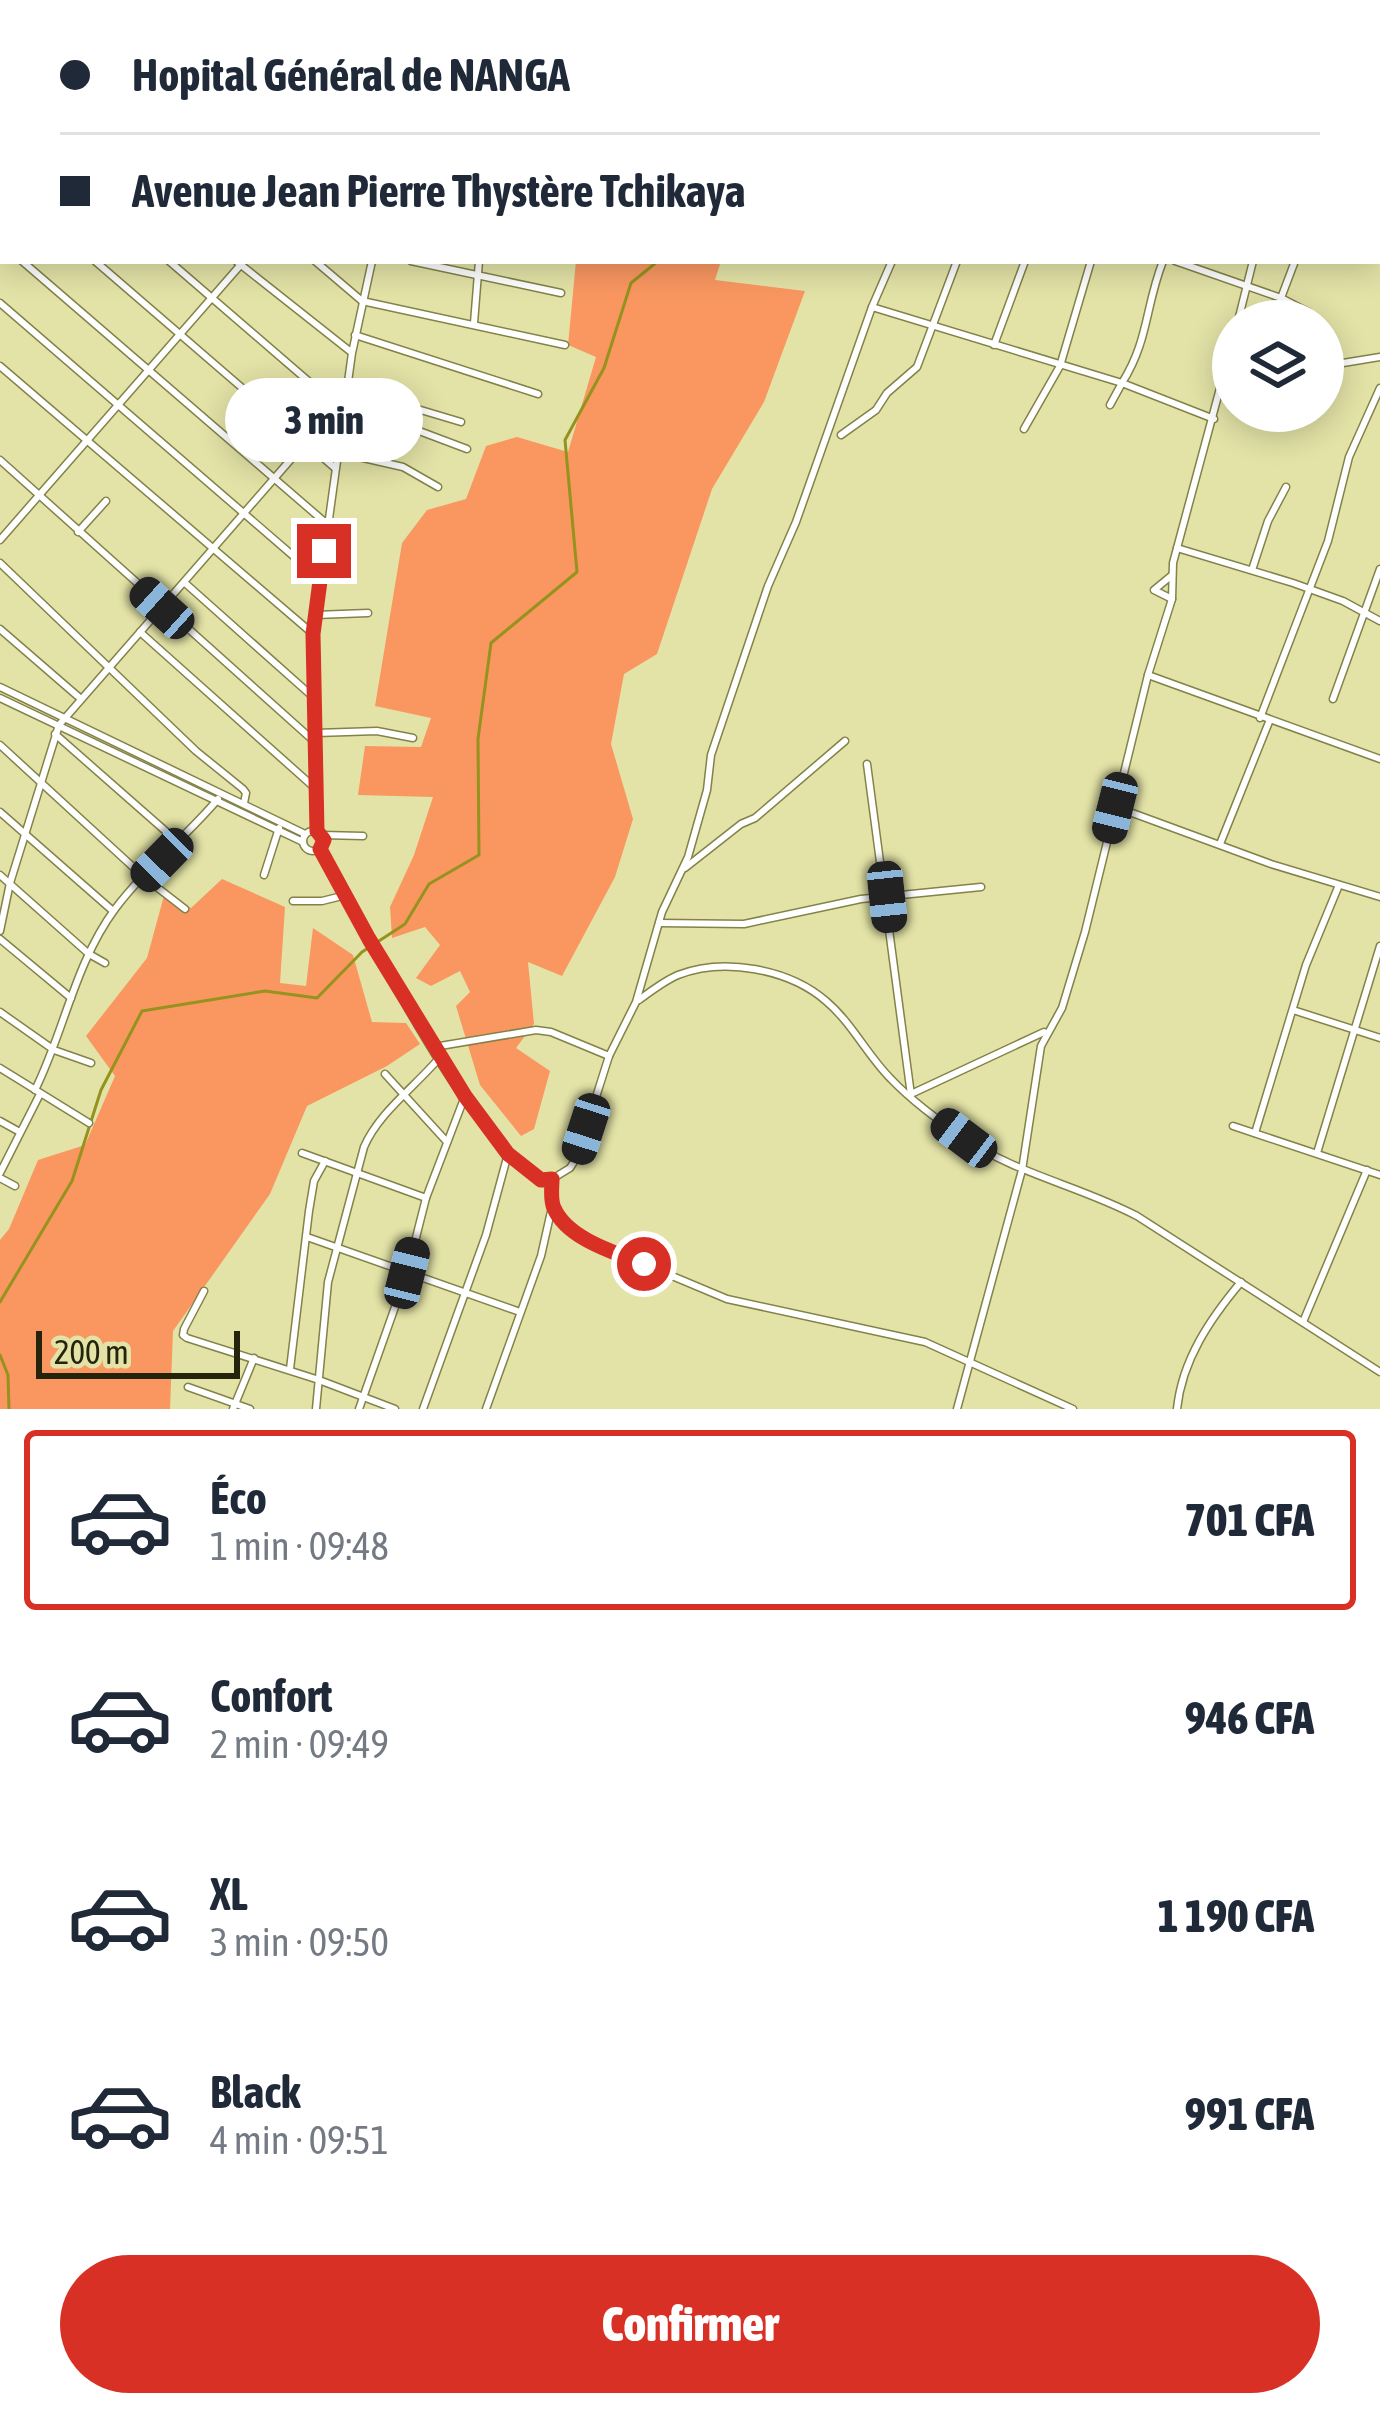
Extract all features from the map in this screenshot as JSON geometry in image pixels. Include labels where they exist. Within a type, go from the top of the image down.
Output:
[{"type":"street","points":[[25,264],[328,524]]},
{"type":"street","points":[[98,264],[335,468]]},
{"type":"street","points":[[173,264],[344,412],[398,424],[466,449]]},
{"type":"street","points":[[0,540],[120,407],[238,264]]},
{"type":"street","points":[[242,264],[352,353]]},
{"type":"street","points":[[319,264],[362,301],[565,345]]},
{"type":"street","points":[[371,264],[352,353],[313,634],[320,849],[465,1096],[508,1154],[541,1180],[570,1168],[577,1156],[609,1055],[636,1002],[659,922],[701,818],[711,755],[745,652],[891,264]]},
{"type":"street","points":[[426,264],[561,293]]},
{"type":"street","points":[[474,323],[479,264]]},
{"type":"street","points":[[841,435],[876,410],[887,393],[917,367],[956,264]]},
{"type":"street","points":[[994,345],[1024,264]]},
{"type":"street","points":[[1024,429],[1060,366],[1090,264]]},
{"type":"street","points":[[1110,405],[1143,345],[1149,301],[1162,264]]},
{"type":"street","points":[[1183,264],[1285,300]]},
{"type":"street","points":[[1243,300],[1252,264]]},
{"type":"street","points":[[1282,298],[1293,264]]},
{"type":"street","points":[[0,303],[320,579]]},
{"type":"street","points":[[872,307],[1122,383],[1212,418]]},
{"type":"street","points":[[355,335],[538,394]]},
{"type":"street","points":[[1344,363],[1380,356]]},
{"type":"street","points":[[0,366],[313,634]]},
{"type":"street","points":[[347,388],[461,422]]},
{"type":"street","points":[[1220,844],[1328,542],[1347,463],[1380,388]]},
{"type":"street","points":[[957,1409],[1022,1170],[1038,1060],[1066,994],[1172,599],[1177,548],[1212,426]]},
{"type":"street","points":[[71,998],[0,935],[10,884],[57,729],[306,442]]},
{"type":"street","points":[[338,452],[403,467],[438,487]]},
{"type":"street","points":[[0,460],[316,743]]},
{"type":"street","points":[[1252,570],[1275,504],[1286,487]]},
{"type":"street","points":[[78,532],[106,501]]},
{"type":"street","points":[[1177,548],[1308,589],[1380,621]]},
{"type":"street","points":[[0,563],[196,751],[243,789],[244,803]]},
{"type":"street","points":[[1334,699],[1380,569]]},
{"type":"street","points":[[1172,576],[1154,590],[1172,599]]},
{"type":"street","points":[[184,584],[314,698]]},
{"type":"street","points":[[315,615],[368,613]]},
{"type":"street","points":[[0,629],[81,699]]},
{"type":"street","points":[[140,632],[316,789]]},
{"type":"street","points":[[1148,675],[1380,760]]},
{"type":"street","points":[[0,688],[244,803],[304,838],[309,850],[320,849]]},
{"type":"street","points":[[0,698],[57,729],[304,838],[320,833],[362,836]]},
{"type":"street","points":[[57,729],[179,842]]},
{"type":"street","points":[[316,733],[377,731],[413,738]]},
{"type":"street","points":[[682,870],[755,818],[845,741]]},
{"type":"street","points":[[0,745],[185,909]]},
{"type":"street","points":[[867,764],[911,1096]]},
{"type":"street","points":[[14,1186],[0,1176],[89,954],[113,911],[218,799]]},
{"type":"street","points":[[1115,808],[1380,897]]},
{"type":"street","points":[[0,812],[113,911]]},
{"type":"street","points":[[263,875],[279,828]]},
{"type":"street","points":[[0,874],[105,963]]},
{"type":"street","points":[[1255,1133],[1306,965],[1339,885]]},
{"type":"street","points":[[659,922],[744,924],[862,898],[981,886]]},
{"type":"street","points":[[293,901],[346,895]]},
{"type":"street","points":[[1316,1153],[1380,946]]},
{"type":"street","points":[[636,1002],[677,975],[703,969],[733,967],[806,986],[827,1001],[911,1096],[964,1138],[1022,1170],[1101,1197],[1167,1234],[1380,1372]]},
{"type":"street","points":[[1293,1010],[1380,1038]]},
{"type":"street","points":[[0,1012],[54,1050],[92,1063]]},
{"type":"street","points":[[434,1047],[536,1030],[609,1055]]},
{"type":"street","points":[[911,1096],[1048,1030]]},
{"type":"street","points":[[316,1409],[328,1282],[372,1128],[440,1057]]},
{"type":"street","points":[[0,1068],[89,1123]]},
{"type":"street","points":[[385,1074],[448,1143]]},
{"type":"street","points":[[359,1409],[407,1273],[426,1198],[465,1096]]},
{"type":"street","points":[[0,1121],[19,1132]]},
{"type":"street","points":[[1233,1126],[1380,1175]]},
{"type":"street","points":[[302,1154],[426,1198]]},
{"type":"street","points":[[423,1409],[508,1154]]},
{"type":"street","points":[[290,1370],[314,1181],[325,1161]]},
{"type":"street","points":[[1303,1322],[1367,1170]]},
{"type":"street","points":[[486,1409],[541,1256],[552,1206],[552,1179]]},
{"type":"street","points":[[552,1206],[566,1225],[603,1247],[727,1299],[925,1342],[1072,1409]]},
{"type":"street","points":[[307,1237],[520,1312]]},
{"type":"street","points":[[1177,1409],[1180,1387],[1199,1340],[1241,1282]]},
{"type":"street","points":[[204,1291],[183,1335],[395,1409]]},
{"type":"street","points":[[234,1406],[254,1358]]},
{"type":"street","points":[[188,1387],[250,1409]]},
{"type":"shaded area","points":[[576,264],[720,264],[715,280],[805,291],[764,402],[712,489],[657,654],[624,674],[611,744],[633,819],[615,877],[562,976],[528,962],[534,1024],[516,1048],[550,1071],[534,1129],[521,1136],[480,1085],[456,1006],[470,992],[460,971],[431,986],[416,978],[440,945],[425,927],[392,938],[390,907],[433,797],[358,795],[365,746],[421,747],[431,718],[375,706],[402,543],[427,510],[466,499],[486,446],[517,437],[568,452],[596,357],[568,345]]},
{"type":"shaded area","points":[[222,879],[285,907],[280,983],[306,986],[313,928],[353,955],[372,1022],[406,1023],[420,1044],[307,1106],[270,1194],[173,1331],[170,1409],[0,1409],[0,1240],[38,1160],[85,1145],[115,1076],[86,1036],[147,958],[165,892],[191,908]]},
{"type":"waterway","points":[[0,1302],[72,1181],[101,1090],[142,1011],[265,991],[317,998],[362,952],[405,924],[429,884],[479,855],[478,739],[491,643],[577,572],[565,440],[604,368],[631,283],[654,264]]},
{"type":"waterway","points":[[0,1355],[8,1375],[9,1409]]},
{"type":"route","points":[[324,551],[313,634],[317,831],[324,840],[320,849],[424,1031],[508,1154],[541,1180],[552,1179],[552,1206],[566,1225],[644,1264]]}]
